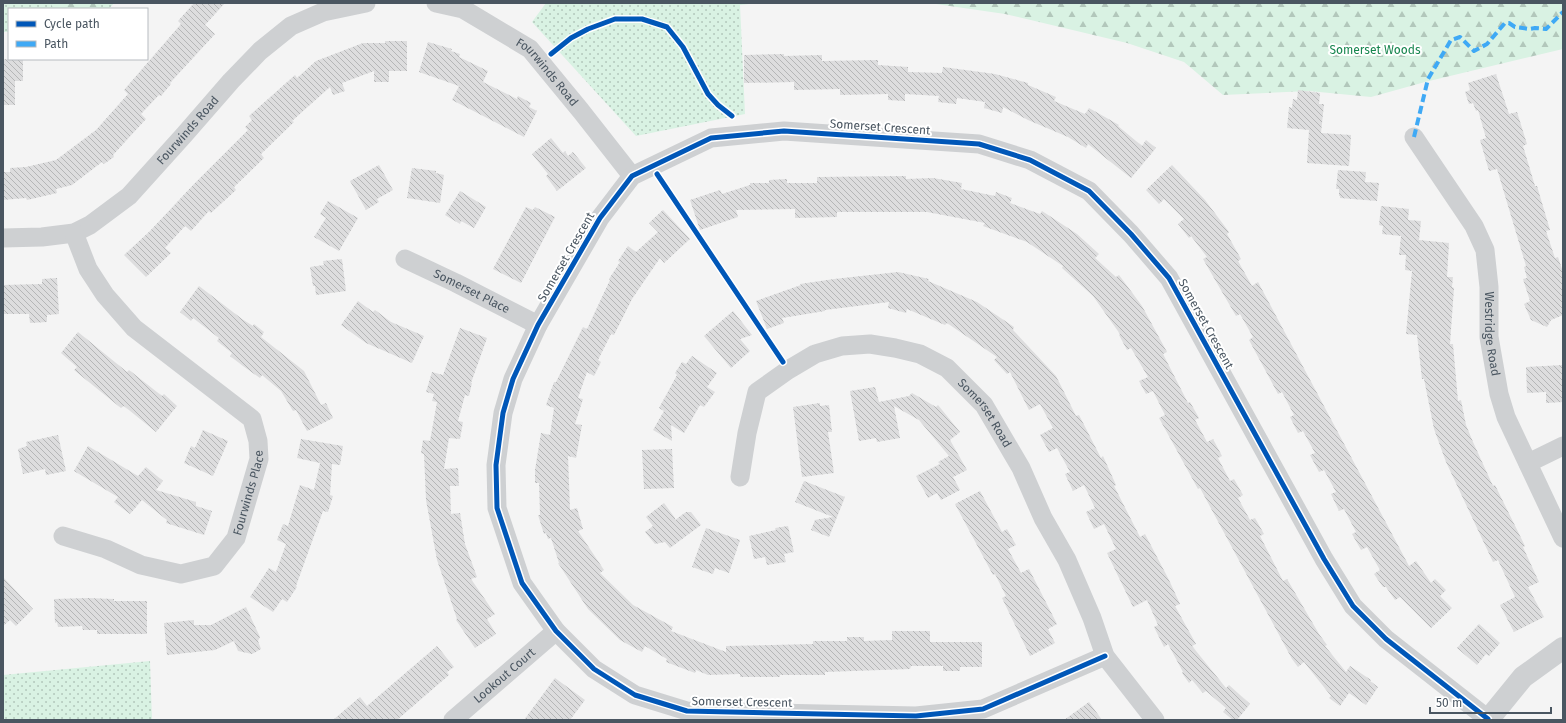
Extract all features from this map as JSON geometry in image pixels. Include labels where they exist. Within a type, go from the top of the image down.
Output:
[{"type":"street","name":"Fourwinds Road","points":[[3,238],[42,238],[74,233],[90,225],[129,196],[231,81],[260,52],[291,26],[323,12],[366,3]]},
{"type":"street","name":"Fourwinds Road","points":[[436,3],[463,9],[530,49],[582,111],[632,176]]},
{"type":"street","name":"Somerset Crescent","points":[[1105,656],[983,709],[916,716],[687,711],[635,694],[594,669],[556,631],[522,583],[497,508],[496,465],[503,413],[513,379],[538,325],[600,218],[632,176],[711,138],[784,132],[978,144],[1030,160],[1089,191],[1131,234],[1169,278],[1324,558],[1353,606],[1386,639],[1488,720]]},
{"type":"street","name":"Westridge Road","points":[[1414,137],[1474,226],[1485,250],[1489,287],[1489,337],[1499,394],[1506,417],[1563,538]]},
{"type":"street","name":"Fourwinds Place","points":[[63,536],[106,549],[142,565],[181,574],[214,566],[236,538],[259,459],[258,441],[252,419],[134,328],[105,295],[88,269],[74,233]]},
{"type":"street","name":"Somerset Place","points":[[405,258],[538,325]]},
{"type":"street","name":"Somerset Road","points":[[740,477],[747,433],[757,392],[788,370],[815,354],[842,346],[870,344],[920,354],[947,368],[984,405],[1021,468],[1043,518],[1067,560],[1092,618],[1105,656],[1155,720]]},
{"type":"street","points":[[1528,463],[1563,446]]},
{"type":"street","name":"Lookout Court","points":[[453,720],[556,631]]},
{"type":"street","points":[[1488,720],[1523,677],[1563,648]]},
{"type":"green space","points":[[3,3],[114,3],[110,8],[8,8],[8,32],[3,32]]},
{"type":"green space","points":[[51,3],[100,3],[96,8],[51,8]]},
{"type":"green space","points":[[546,3],[758,3],[740,5],[745,114],[636,136],[532,22]]},
{"type":"green space","name":"Somerset Woods","points":[[929,3],[1563,3],[1563,49],[1425,82],[1371,97],[1309,91],[1223,95],[1184,62],[1127,43],[1005,14]]},
{"type":"green space","points":[[150,661],[152,720],[3,720],[3,675]]},
{"type":"building","points":[[194,3],[225,3],[205,25],[215,34],[170,83],[171,84],[161,96],[159,95],[141,114],[146,119],[113,155],[114,157],[104,164],[102,162],[72,185],[56,189],[57,193],[27,200],[26,198],[3,200],[3,172],[10,172],[10,168],[26,167],[56,160],[96,130],[128,94],[124,90],[181,24],[178,21]]},
{"type":"building","points":[[385,41],[407,41],[407,71],[389,71],[389,82],[374,82],[374,71],[342,83],[345,91],[333,95],[330,87],[292,121],[294,122],[261,154],[264,158],[234,187],[236,190],[211,213],[209,211],[191,231],[185,226],[165,248],[171,253],[146,277],[124,255],[150,231],[248,130],[245,127],[252,120],[249,116],[295,75],[297,78],[316,61],[363,43],[385,43]]},
{"type":"building","points":[[428,42],[452,49],[451,51],[460,54],[459,57],[488,71],[483,82],[517,99],[518,96],[531,103],[529,107],[537,111],[524,137],[452,100],[459,86],[419,72]]},
{"type":"building","points":[[784,54],[784,56],[822,55],[822,61],[878,60],[878,65],[908,67],[908,72],[942,73],[943,67],[995,74],[1028,83],[1028,85],[1056,97],[1054,101],[1085,114],[1089,108],[1119,125],[1118,126],[1142,146],[1146,140],[1156,148],[1131,178],[1088,144],[1086,148],[1068,137],[1028,120],[1003,107],[1002,113],[984,108],[985,102],[957,98],[956,104],[938,102],[939,96],[905,94],[905,101],[888,100],[888,94],[840,95],[840,89],[794,90],[794,82],[744,83],[744,55]]},
{"type":"building","points":[[3,59],[23,60],[23,81],[15,81],[15,105],[3,105]]},
{"type":"building","points":[[1496,74],[1509,114],[1517,112],[1527,144],[1523,146],[1550,230],[1546,231],[1555,258],[1558,257],[1563,272],[1563,315],[1551,320],[1547,327],[1531,320],[1524,304],[1530,301],[1523,279],[1527,278],[1524,267],[1526,266],[1497,169],[1489,171],[1480,140],[1486,138],[1478,110],[1476,111],[1473,103],[1469,104],[1465,92],[1470,90],[1468,83]]},
{"type":"building","points":[[1298,90],[1320,93],[1319,104],[1324,104],[1321,133],[1351,135],[1349,166],[1307,163],[1309,130],[1287,128],[1289,107],[1292,108],[1293,99],[1297,100]]},
{"type":"building","points":[[551,138],[563,153],[565,151],[568,156],[573,152],[586,168],[557,191],[546,176],[548,174],[532,154]]},
{"type":"building","points":[[379,165],[393,190],[377,199],[379,202],[366,210],[350,181]]},
{"type":"building","points":[[1172,165],[1205,200],[1229,232],[1227,234],[1241,259],[1238,261],[1252,286],[1258,282],[1409,566],[1416,561],[1431,583],[1435,579],[1446,590],[1440,596],[1452,608],[1431,628],[1400,597],[1395,600],[1374,574],[1380,570],[1367,547],[1361,550],[1352,534],[1356,532],[1344,509],[1339,511],[1331,494],[1336,492],[1324,470],[1319,472],[1310,455],[1315,453],[1303,431],[1298,433],[1290,417],[1294,415],[1282,392],[1278,394],[1249,340],[1253,337],[1240,314],[1236,316],[1203,259],[1207,257],[1191,236],[1189,238],[1178,224],[1184,219],[1164,199],[1159,204],[1146,190]]},
{"type":"building","points":[[412,168],[436,171],[436,173],[444,175],[440,203],[407,198]]},
{"type":"building","points":[[1338,170],[1366,172],[1365,182],[1379,183],[1377,201],[1340,198],[1339,189],[1336,189]]},
{"type":"building","points":[[906,176],[906,179],[933,178],[962,183],[961,189],[995,196],[996,192],[1012,198],[1010,203],[1040,214],[1042,211],[1077,234],[1099,254],[1095,258],[1116,277],[1119,275],[1142,306],[1167,352],[1163,354],[1188,403],[1190,402],[1199,418],[1195,420],[1207,442],[1213,439],[1222,456],[1218,458],[1230,481],[1234,479],[1243,495],[1238,498],[1250,520],[1255,518],[1264,534],[1260,536],[1283,581],[1287,579],[1327,645],[1325,646],[1346,672],[1350,666],[1371,680],[1370,681],[1378,687],[1366,705],[1349,693],[1340,706],[1329,698],[1331,696],[1304,662],[1298,667],[1292,659],[1200,488],[1198,489],[1159,418],[1165,415],[1153,391],[1146,394],[1139,381],[1148,377],[1131,348],[1127,350],[1119,335],[1120,334],[1093,296],[1062,268],[1063,266],[1027,242],[983,226],[985,223],[927,212],[837,212],[837,217],[795,218],[795,209],[736,210],[738,217],[700,230],[690,200],[720,190],[722,194],[750,185],[750,183],[769,183],[769,180],[787,179],[787,183],[817,183],[817,177]]},
{"type":"building","points":[[460,191],[486,207],[474,228],[461,221],[460,224],[445,215]]},
{"type":"building","points":[[328,201],[358,218],[339,251],[314,237],[326,218],[320,214]]},
{"type":"building","points":[[1381,206],[1409,209],[1408,220],[1421,221],[1419,240],[1449,243],[1447,277],[1453,277],[1452,287],[1454,288],[1450,344],[1453,344],[1458,401],[1461,400],[1466,425],[1473,442],[1493,486],[1495,485],[1525,546],[1523,547],[1539,582],[1528,587],[1544,617],[1514,632],[1500,605],[1515,597],[1498,560],[1493,562],[1446,462],[1434,429],[1424,379],[1422,379],[1417,335],[1406,334],[1412,271],[1405,270],[1406,255],[1399,255],[1401,236],[1382,234],[1383,226],[1379,225]]},
{"type":"building","points":[[526,207],[533,210],[535,207],[555,217],[521,283],[493,269]]},
{"type":"building","points":[[663,210],[690,239],[664,263],[660,258],[632,299],[614,335],[611,334],[598,360],[601,362],[594,376],[587,372],[578,398],[583,399],[575,424],[582,425],[576,458],[568,456],[570,510],[577,508],[583,529],[578,531],[604,570],[600,573],[633,605],[673,627],[671,631],[726,652],[726,646],[813,644],[813,641],[847,641],[847,637],[864,637],[864,641],[892,640],[892,631],[930,631],[930,642],[982,642],[982,667],[960,667],[960,671],[943,671],[943,666],[911,666],[910,669],[825,672],[825,675],[780,675],[780,677],[740,677],[740,674],[708,675],[696,670],[695,673],[666,662],[667,659],[645,646],[642,652],[620,640],[588,609],[558,563],[551,538],[548,539],[546,533],[544,534],[538,515],[540,515],[539,483],[535,483],[535,470],[541,433],[550,435],[554,408],[546,405],[554,382],[556,382],[583,327],[587,329],[610,280],[609,279],[620,262],[618,261],[628,246],[636,252],[658,232],[649,223]]},
{"type":"building","points":[[342,259],[346,291],[316,295],[310,267],[324,265],[323,261]]},
{"type":"building","points":[[898,272],[929,279],[928,281],[977,302],[1014,327],[1013,330],[1056,376],[1076,416],[1079,415],[1101,458],[1103,456],[1116,485],[1114,486],[1140,537],[1145,534],[1169,580],[1180,604],[1175,606],[1196,644],[1192,646],[1226,688],[1229,685],[1250,704],[1237,720],[1233,720],[1223,712],[1226,708],[1206,691],[1203,693],[1192,680],[1189,683],[1182,673],[1183,672],[1168,644],[1164,647],[1154,627],[1158,625],[1147,600],[1133,607],[1107,553],[1116,549],[1104,524],[1094,529],[1086,512],[1095,508],[1084,485],[1073,491],[1065,474],[1070,472],[1057,448],[1049,452],[1040,435],[1053,428],[1040,404],[1029,410],[1010,372],[1007,374],[994,360],[997,357],[947,323],[945,325],[907,309],[906,313],[888,308],[889,302],[825,310],[782,318],[784,323],[767,329],[756,301],[801,285],[800,284]]},
{"type":"building","points":[[57,278],[59,314],[47,315],[47,322],[30,323],[29,314],[3,314],[3,285],[42,284],[42,279]]},
{"type":"building","points":[[199,286],[242,319],[253,326],[254,324],[264,332],[261,337],[304,371],[321,405],[326,403],[333,418],[307,431],[296,410],[293,411],[281,391],[262,375],[260,378],[230,356],[232,353],[217,341],[219,338],[193,318],[191,321],[180,312]]},
{"type":"building","points":[[358,301],[373,312],[375,310],[391,322],[424,336],[412,363],[366,343],[341,325]]},
{"type":"building","points":[[733,311],[752,335],[740,339],[750,351],[731,368],[704,336]]},
{"type":"building","points":[[460,328],[487,338],[471,383],[469,396],[465,395],[458,421],[463,422],[460,439],[449,438],[444,469],[458,468],[459,486],[450,486],[451,514],[460,513],[465,544],[477,577],[471,579],[495,614],[487,619],[496,634],[475,648],[456,620],[457,619],[437,560],[426,500],[424,454],[421,453],[423,440],[430,441],[437,402],[432,401],[434,394],[426,392],[432,372],[443,375]]},
{"type":"building","points":[[78,332],[127,372],[129,370],[162,396],[164,394],[177,406],[156,432],[124,406],[121,408],[74,370],[77,367],[61,353]]},
{"type":"building","points":[[692,356],[717,373],[707,387],[715,392],[704,407],[700,405],[684,433],[671,425],[672,441],[653,430],[664,411],[659,408],[677,375],[675,373],[682,362],[686,364]]},
{"type":"building","points":[[1563,365],[1563,402],[1546,403],[1546,392],[1527,393],[1526,367]]},
{"type":"building","points":[[875,387],[879,402],[909,396],[912,393],[936,407],[938,405],[960,432],[950,440],[967,470],[953,477],[960,490],[941,500],[937,493],[928,498],[916,476],[940,464],[938,462],[949,456],[919,420],[894,406],[900,438],[877,442],[876,438],[859,441],[850,391]]},
{"type":"building","points":[[820,403],[820,406],[829,405],[832,432],[828,432],[834,473],[802,477],[793,407]]},
{"type":"building","points":[[203,430],[228,441],[213,476],[184,463],[191,446],[195,448]]},
{"type":"building","points":[[58,435],[66,471],[46,475],[45,469],[23,474],[18,449],[27,446],[26,442]]},
{"type":"building","points":[[301,439],[343,446],[340,465],[332,464],[330,495],[333,496],[328,512],[323,511],[296,586],[297,587],[287,602],[282,599],[273,612],[250,597],[269,568],[276,572],[286,544],[277,540],[283,524],[288,526],[300,485],[314,490],[320,463],[297,458]]},
{"type":"building","points":[[88,446],[138,476],[146,467],[163,481],[156,490],[196,502],[196,506],[212,511],[204,535],[166,523],[167,520],[142,500],[130,514],[114,502],[118,497],[74,471]]},
{"type":"building","points":[[672,449],[674,488],[644,489],[642,450]]},
{"type":"building","points":[[804,481],[845,497],[829,537],[811,530],[815,520],[833,517],[795,502]]},
{"type":"building","points":[[980,491],[1002,532],[1007,529],[1016,545],[1008,549],[1021,573],[1029,569],[1057,624],[1048,629],[1055,643],[1030,656],[1002,598],[1006,596],[955,504]]},
{"type":"building","points":[[664,503],[675,520],[686,512],[691,512],[701,525],[670,548],[665,542],[655,544],[645,532],[653,526],[646,517]]},
{"type":"building","points":[[788,526],[794,552],[784,554],[786,562],[767,565],[765,557],[754,559],[749,536],[776,530],[775,528]]},
{"type":"building","points":[[706,528],[740,540],[729,573],[715,568],[713,574],[692,567]]},
{"type":"building","points":[[3,577],[33,609],[16,626],[10,620],[3,626]]},
{"type":"building","points":[[54,599],[114,599],[114,601],[147,601],[147,634],[97,634],[97,630],[83,630],[82,626],[58,627],[57,622],[55,623]]},
{"type":"building","points":[[246,607],[260,637],[258,641],[261,649],[252,654],[238,651],[234,641],[215,650],[167,655],[164,623],[194,620],[194,625],[211,625]]},
{"type":"building","points":[[1479,624],[1500,643],[1489,656],[1486,654],[1477,665],[1457,648]]},
{"type":"building","points":[[437,646],[454,667],[447,672],[449,675],[397,720],[333,720],[360,697],[367,706]]},
{"type":"building","points":[[555,678],[585,700],[570,720],[524,720]]},
{"type":"building","points":[[1089,702],[1102,720],[1064,720]]},
{"type":"marked path","points":[[1414,137],[1428,79],[1451,40],[1460,37],[1474,51],[1487,44],[1505,23],[1509,23],[1515,27],[1546,29],[1563,12]]},
{"type":"cycle path","points":[[551,54],[571,38],[588,29],[615,19],[642,19],[667,27],[683,47],[708,94],[718,105],[732,116]]},
{"type":"cycle path","points":[[1105,656],[983,709],[916,716],[687,711],[635,695],[594,669],[556,631],[522,583],[497,508],[496,465],[503,413],[513,379],[538,325],[600,218],[632,176],[711,138],[784,131],[979,144],[1030,160],[1089,191],[1131,234],[1169,278],[1324,559],[1353,606],[1386,639],[1488,719]]},
{"type":"cycle path","points":[[657,174],[783,362]]}]
